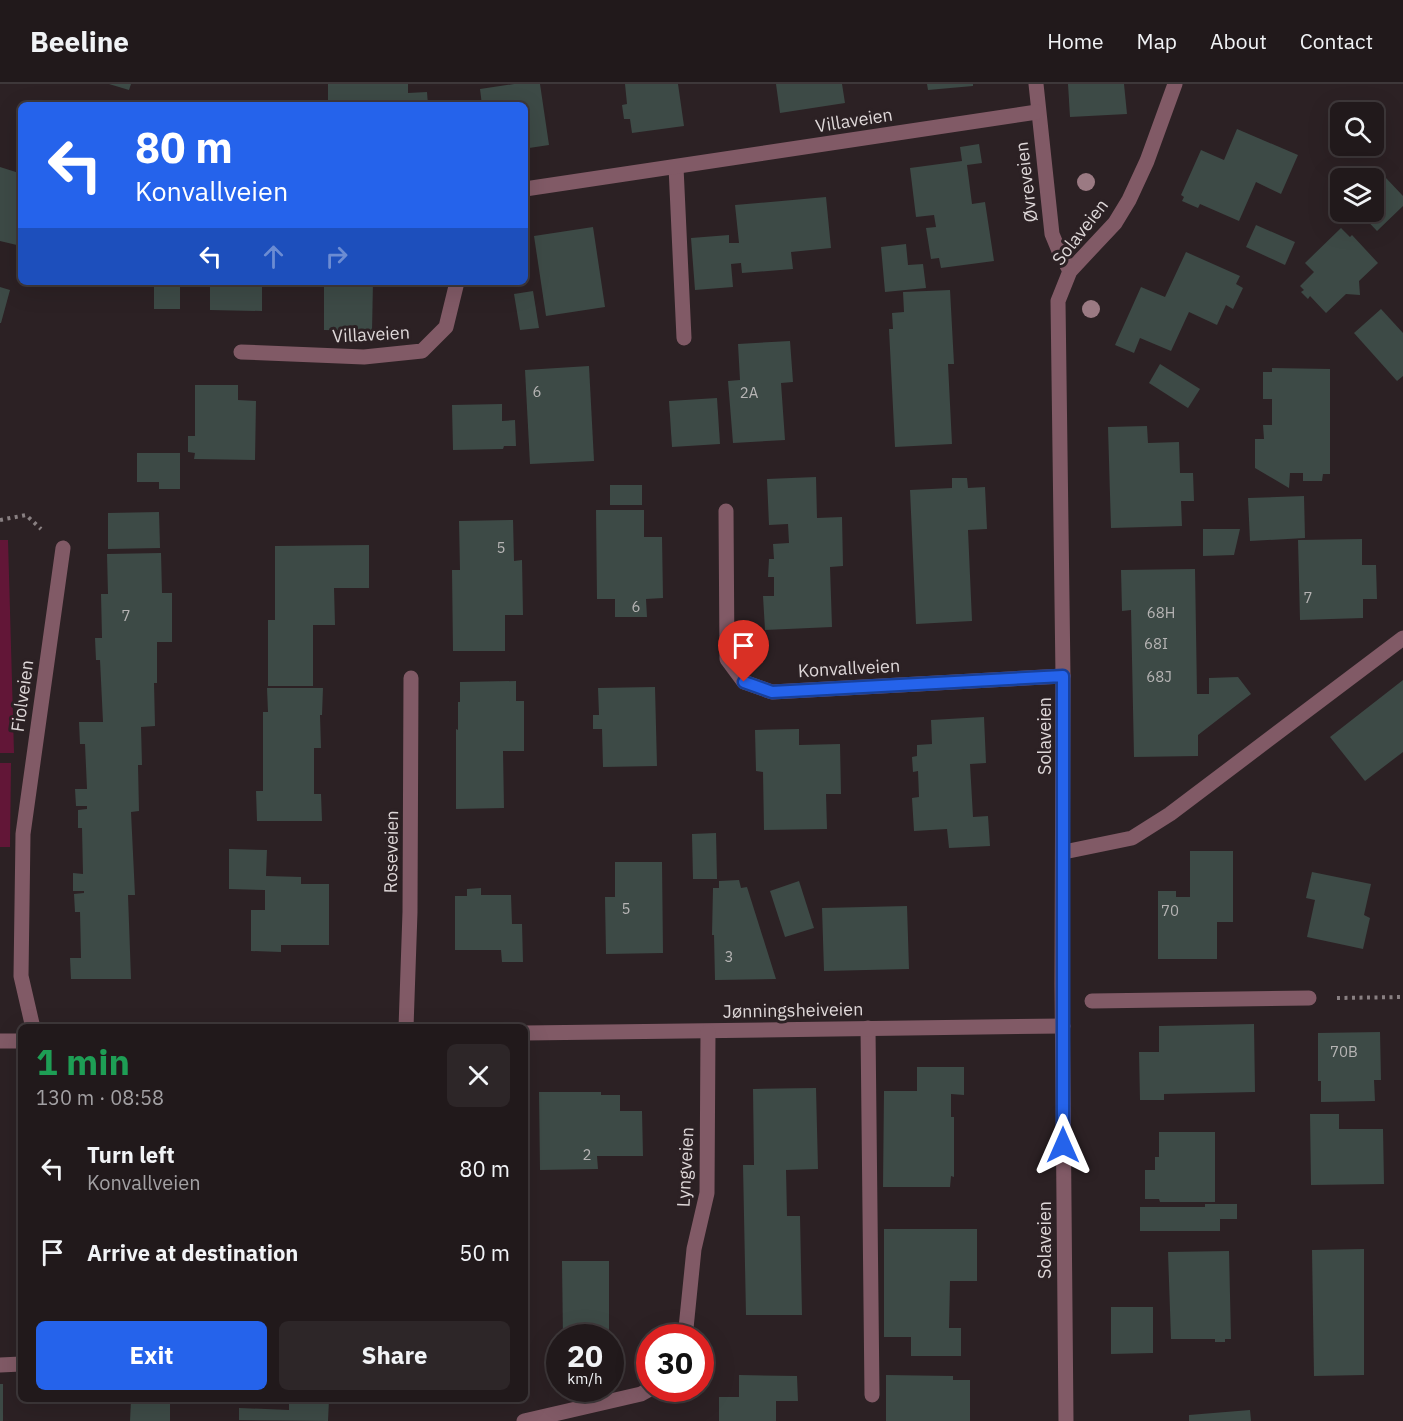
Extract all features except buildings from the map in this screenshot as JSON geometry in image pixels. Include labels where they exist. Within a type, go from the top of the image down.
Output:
[{"type":"street","name":"Øvreveien","points":[[1036,84],[1037,112],[1052,234],[1070,271]]},
{"type":"street","name":"Solaveien","points":[[1066,1421],[1063,676],[1058,301],[1070,271],[1115,223],[1129,200],[1147,161],[1175,84]]},
{"type":"street","name":"Villaveien","points":[[528,189],[1037,112]]},
{"type":"street","points":[[676,167],[684,338]]},
{"type":"street","name":"Villaveien","points":[[241,352],[364,357],[422,351],[446,327],[456,285]]},
{"type":"street","name":"Konvallveien","points":[[726,511],[727,659],[744,682],[772,692],[1063,676]]},
{"type":"street","name":"Fiolveien","points":[[32,1024],[21,976],[23,834],[63,548]]},
{"type":"street","points":[[1064,852],[1132,838],[1170,814],[1403,638]]},
{"type":"street","name":"Roseveien","points":[[406,1024],[410,912],[411,678]]},
{"type":"street","points":[[1092,1001],[1309,998]]},
{"type":"street","name":"Jønningsheiveien","points":[[528,1033],[1063,1026]]},
{"type":"street","points":[[868,1028],[872,1395]]},
{"type":"street","name":"Lyngveien","points":[[686,1324],[694,1249],[707,1192],[708,1032]]},
{"type":"street","points":[[0,1041],[18,1041]]},
{"type":"street","points":[[0,1365],[18,1364]]},
{"type":"street","points":[[524,1421],[636,1395]]},
{"type":"path","points":[[0,520],[26,515],[63,548]]},
{"type":"path","points":[[1309,998],[1403,997]]},
{"type":"shaded area","points":[[0,540],[8,540],[14,753],[0,753]]},
{"type":"shaded area","points":[[0,763],[11,763],[10,847],[0,847]]},
{"type":"route","points":[[744,682],[772,692],[1063,676],[1063,1145]]}]
